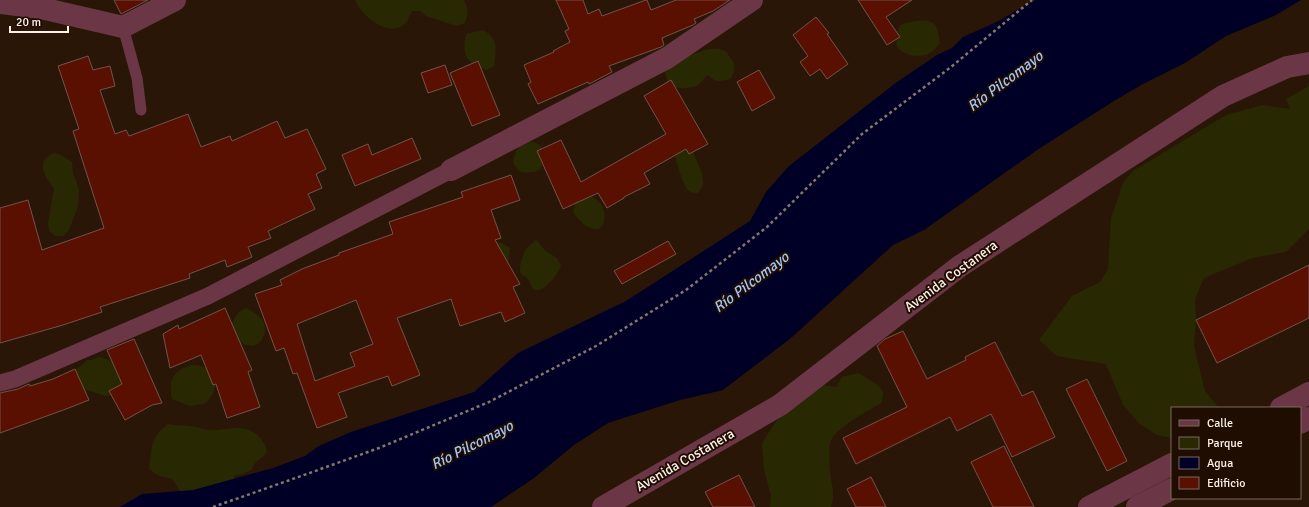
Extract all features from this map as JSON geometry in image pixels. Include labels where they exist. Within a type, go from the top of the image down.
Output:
[{"type":"street","points":[[0,3],[41,8],[123,27],[175,0]]},
{"type":"street","points":[[0,383],[15,379],[208,296],[667,58],[752,0]]},
{"type":"street","name":"Avenida Costanera","points":[[604,507],[780,405],[960,266],[1223,96],[1287,67],[1309,63]]},
{"type":"street","points":[[1283,407],[1309,393]]},
{"type":"street","points":[[1089,507],[1171,465]]},
{"type":"street","points":[[1137,507],[1171,490]]},
{"type":"lane","points":[[123,27],[137,78],[141,110]]},
{"type":"path","points":[[213,507],[379,448],[489,402],[596,346],[686,290],[767,227],[862,134],[951,66],[1032,0]]},
{"type":"green space","points":[[355,0],[464,0],[467,6],[467,14],[465,23],[457,26],[426,16],[420,11],[412,11],[405,24],[397,28],[390,29],[383,27],[369,18],[358,6]]},
{"type":"green space","points":[[916,21],[932,22],[938,31],[940,43],[926,55],[914,56],[906,54],[899,49],[897,45],[897,32],[900,26],[905,23]]},
{"type":"green space","points":[[483,30],[492,37],[496,50],[494,66],[487,70],[475,66],[470,62],[464,48],[466,34]]},
{"type":"green space","points":[[709,49],[723,50],[731,59],[734,67],[730,79],[717,81],[707,75],[697,86],[677,88],[670,84],[666,77],[665,68],[690,55]]},
{"type":"green space","points":[[1309,86],[1309,229],[1286,252],[1252,258],[1204,278],[1195,299],[1196,320],[1194,346],[1205,391],[1218,407],[1171,407],[1171,438],[1157,435],[1140,424],[1123,405],[1106,364],[1057,356],[1039,340],[1072,296],[1100,282],[1108,269],[1111,218],[1123,183],[1133,171],[1226,115],[1262,105],[1290,109],[1286,99]]},
{"type":"green space","points":[[531,141],[540,145],[544,150],[544,160],[540,169],[537,171],[527,173],[522,172],[518,170],[513,162],[514,157],[520,146]]},
{"type":"green space","points":[[679,144],[693,152],[702,173],[703,186],[698,193],[689,191],[682,179],[674,152]]},
{"type":"green space","points":[[53,153],[61,155],[72,162],[73,173],[79,189],[78,206],[69,230],[63,236],[55,236],[49,230],[48,222],[54,188],[47,178],[43,163],[45,159]]},
{"type":"green space","points":[[590,195],[602,205],[604,212],[604,222],[600,228],[596,229],[592,229],[584,224],[577,218],[573,211],[578,197]]},
{"type":"green space","points":[[536,240],[545,250],[556,257],[561,265],[555,277],[548,285],[540,290],[534,289],[526,277],[520,272],[522,260],[526,250]]},
{"type":"green space","points":[[494,242],[502,243],[510,248],[509,260],[503,271]]},
{"type":"green space","points":[[247,308],[261,318],[265,326],[265,333],[262,339],[258,344],[253,346],[239,342],[230,327],[238,313]]},
{"type":"green space","points":[[99,357],[113,362],[126,381],[113,395],[105,396],[77,387],[75,371],[87,360],[92,360]]},
{"type":"green space","points":[[192,365],[203,367],[218,378],[212,395],[207,402],[190,406],[172,399],[171,386],[173,377],[176,373]]},
{"type":"green space","points":[[858,373],[879,387],[882,390],[883,397],[881,403],[844,426],[833,437],[830,443],[829,465],[833,492],[831,507],[770,507],[771,496],[764,470],[762,444],[765,438],[782,413],[822,385],[836,387],[842,377]]},
{"type":"green space","points":[[168,424],[193,426],[209,430],[236,428],[247,429],[257,434],[261,438],[267,453],[255,463],[251,470],[243,474],[235,475],[232,482],[182,493],[172,479],[157,475],[149,469],[155,439],[162,429]]},
{"type":"water","name":"Río Pilcomayo","points":[[1036,0],[1301,0],[1276,15],[1226,36],[1185,63],[1141,85],[1114,101],[1040,148],[924,230],[893,245],[791,338],[723,390],[680,400],[608,423],[574,445],[534,478],[491,507],[120,507],[142,494],[193,490],[273,468],[305,456],[319,446],[351,432],[474,392],[518,353],[626,301],[750,221],[766,192],[789,166],[897,82],[937,55],[952,48],[963,37],[1001,20]]},
{"type":"building","points":[[114,0],[148,0],[121,14]]},
{"type":"building","points":[[556,0],[583,0],[588,14],[599,9],[602,16],[646,0],[651,10],[676,0],[730,0],[713,11],[694,19],[696,23],[693,25],[662,38],[664,45],[661,47],[609,66],[612,72],[589,84],[588,82],[538,104],[528,84],[531,82],[524,65],[554,52],[553,51],[570,42],[565,31],[569,29]]},
{"type":"building","points":[[858,0],[912,0],[886,17],[900,37],[887,45]]},
{"type":"building","points":[[816,17],[829,33],[827,34],[848,64],[827,79],[820,69],[810,76],[800,62],[808,56],[793,35]]},
{"type":"building","points":[[88,56],[93,70],[110,66],[115,86],[100,90],[115,134],[126,130],[129,136],[188,114],[201,147],[230,136],[232,141],[277,121],[285,138],[307,129],[326,169],[316,174],[322,188],[308,194],[315,209],[268,231],[271,238],[248,247],[252,257],[227,267],[225,260],[189,274],[190,278],[100,307],[102,312],[0,343],[0,208],[28,200],[42,250],[104,228],[73,131],[79,129],[58,66]]},
{"type":"building","points":[[478,61],[500,115],[472,126],[450,73]]},
{"type":"building","points":[[445,65],[452,85],[428,93],[421,73]]},
{"type":"building","points":[[759,70],[775,98],[752,111],[737,82]]},
{"type":"building","points":[[671,80],[708,144],[689,154],[686,149],[644,173],[650,184],[624,197],[607,208],[598,193],[563,209],[537,151],[561,140],[581,182],[666,134],[644,96]]},
{"type":"building","points":[[412,138],[421,159],[355,186],[342,155],[368,144],[372,155]]},
{"type":"building","points":[[511,175],[520,200],[491,210],[501,238],[495,240],[520,284],[513,287],[525,313],[505,322],[501,312],[460,326],[451,299],[397,318],[420,375],[392,386],[388,376],[338,393],[347,417],[317,428],[297,373],[293,374],[284,348],[276,351],[255,294],[282,285],[280,280],[302,269],[339,255],[339,253],[393,234],[389,222],[463,197],[461,192]],"holes":[[[356,300],[373,344],[350,353],[355,366],[315,381],[297,324]]]},
{"type":"building","points":[[668,241],[676,254],[622,284],[614,271]]},
{"type":"building","points":[[1309,265],[1309,318],[1217,363],[1196,320]]},
{"type":"building","points":[[225,308],[252,370],[248,372],[260,407],[227,418],[216,384],[213,385],[201,355],[170,368],[163,334],[178,325],[179,329]]},
{"type":"building","points":[[903,331],[927,379],[966,360],[965,357],[995,342],[1022,396],[1033,391],[1055,437],[1012,457],[991,414],[957,431],[950,417],[856,464],[843,438],[907,407],[877,346],[885,339]]},
{"type":"building","points":[[134,339],[162,403],[152,405],[125,420],[109,391],[122,384],[107,350]]},
{"type":"building","points":[[75,369],[89,400],[0,433],[0,393],[18,389],[29,384],[30,386],[53,379]]},
{"type":"building","points":[[1087,379],[1127,461],[1107,471],[1066,389]]},
{"type":"building","points":[[1004,446],[1034,507],[993,507],[971,462]]},
{"type":"building","points":[[739,475],[755,507],[713,507],[705,492]]},
{"type":"building","points":[[871,477],[886,507],[856,507],[847,489]]}]
